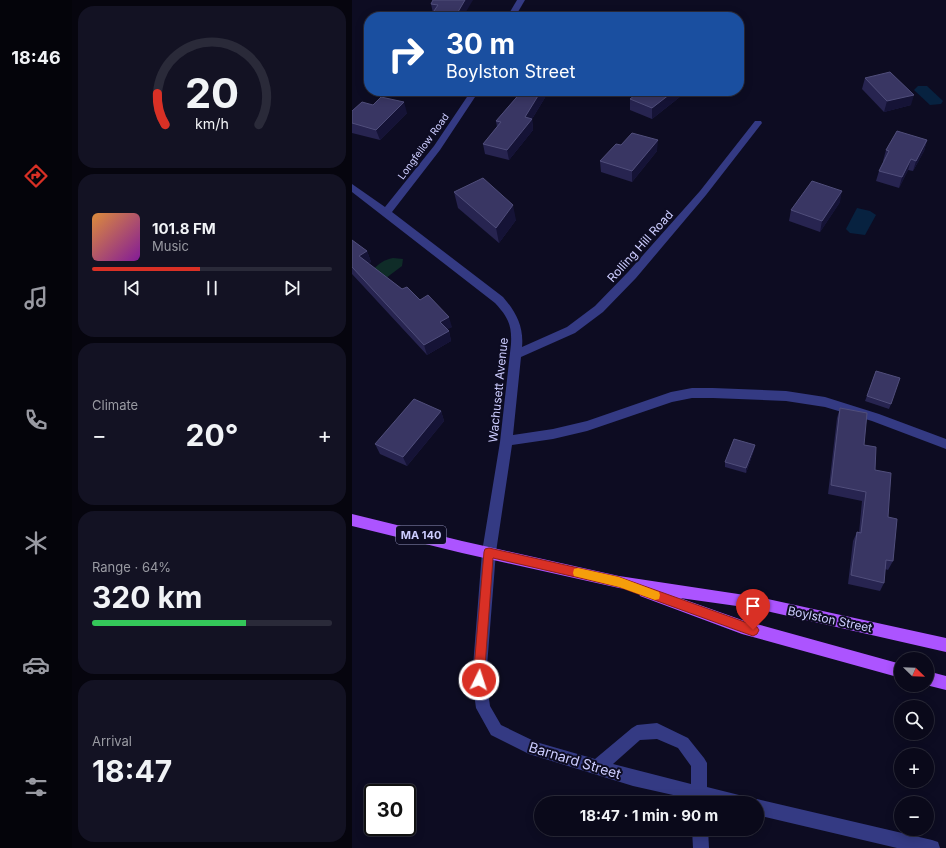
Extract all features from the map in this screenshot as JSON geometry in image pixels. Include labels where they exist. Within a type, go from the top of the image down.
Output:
[{"type":"main road","name":"Boylston Street","points":[[352,520],[619,582],[758,603],[946,645]]},
{"type":"main road","name":"Boylston Street","points":[[619,582],[742,627],[894,669]]},
{"type":"main road","points":[[934,680],[946,683]]},
{"type":"street","points":[[514,12],[521,0]]},
{"type":"street","name":"Longfellow Road","points":[[387,212],[437,148],[472,96]]},
{"type":"street","name":"Rolling Hill Road","points":[[515,355],[571,330],[599,309],[632,275],[703,194],[758,123]]},
{"type":"street","name":"Wachusett Avenue","points":[[352,187],[468,274],[507,308],[517,329],[517,344],[506,442],[489,552]]},
{"type":"street","points":[[506,442],[553,434],[587,426],[671,397],[692,393],[713,393],[786,396],[825,402],[875,417],[946,444]]},
{"type":"street","name":"Barnard Street","points":[[489,552],[479,680],[483,708],[496,730],[520,743],[549,754],[692,796]]},
{"type":"street","points":[[597,768],[637,733],[657,731],[683,743],[699,763],[699,796]]},
{"type":"street","points":[[764,809],[932,848]]},
{"type":"street","points":[[700,836],[701,848]]},
{"type":"green space","points":[[393,258],[403,259],[402,266],[382,281],[373,270],[382,262]]},
{"type":"water","points":[[918,86],[927,86],[943,101],[941,104],[930,105],[914,90]]},
{"type":"water","points":[[857,208],[870,211],[876,215],[865,235],[850,233],[846,229]]},
{"type":"building","points":[[433,0],[465,0],[458,12],[433,12],[438,5],[431,4]]},
{"type":"building","points":[[890,72],[914,95],[887,101],[865,78]]},
{"type":"building","points":[[518,96],[538,96],[525,117],[532,119],[507,150],[483,144],[501,122],[496,121]]},
{"type":"building","points":[[634,96],[668,96],[652,108],[630,99]]},
{"type":"building","points":[[381,97],[404,102],[376,130],[352,123],[352,111],[362,102],[373,105]]},
{"type":"building","points":[[897,131],[927,140],[916,161],[911,159],[902,177],[879,171],[889,151],[886,150]]},
{"type":"building","points":[[632,133],[658,140],[632,171],[600,161],[616,144],[621,145]]},
{"type":"building","points":[[483,178],[513,205],[496,228],[454,192]]},
{"type":"building","points":[[812,181],[842,191],[822,221],[791,210]]},
{"type":"building","points":[[352,240],[367,251],[359,256],[402,289],[407,287],[420,300],[428,295],[449,317],[440,322],[449,331],[424,345],[352,267]]},
{"type":"building","points":[[876,371],[900,378],[891,404],[867,396]]},
{"type":"building","points":[[414,399],[441,411],[403,457],[375,444]]},
{"type":"building","points":[[840,408],[867,413],[864,445],[876,447],[875,470],[891,473],[888,517],[897,519],[893,561],[886,560],[884,583],[851,575],[857,532],[861,533],[866,492],[831,485]]},
{"type":"building","points":[[734,439],[755,445],[746,468],[725,462]]},
{"type":"slow traffic","points":[[578,573],[619,582],[655,595]]},
{"type":"route","points":[[479,680],[489,552],[619,582],[753,630]]}]
